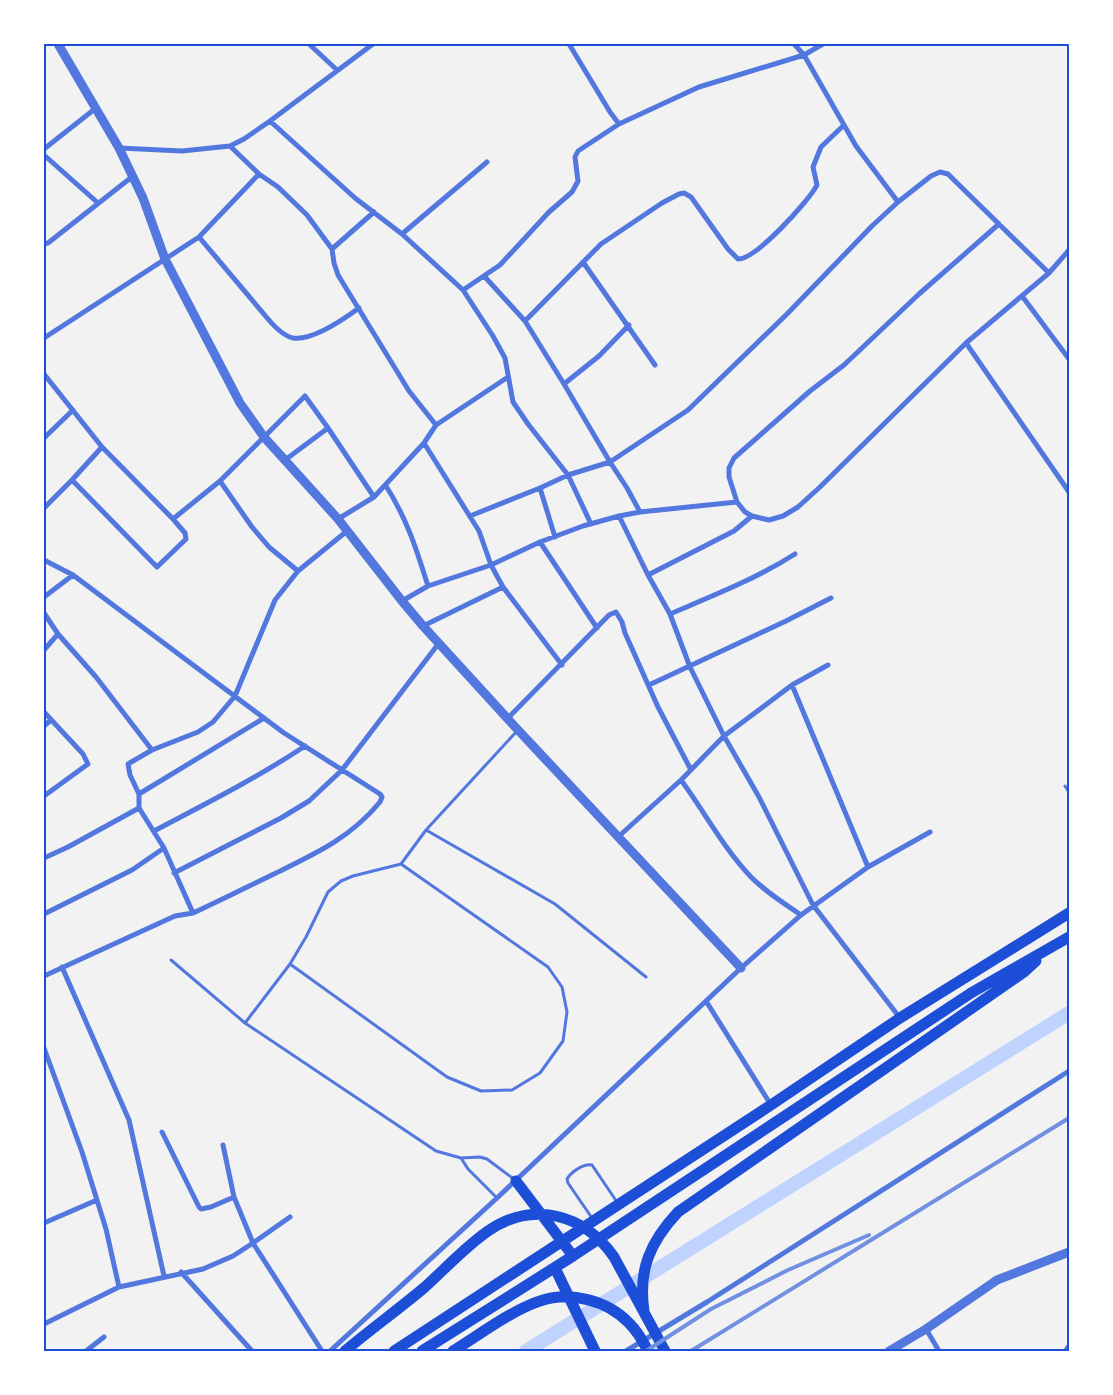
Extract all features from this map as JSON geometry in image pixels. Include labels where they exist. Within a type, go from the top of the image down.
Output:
[{"type":"highway","points":[[394,1351],[771,1105],[900,1018],[1069,913]]},
{"type":"highway","points":[[422,1351],[574,1256],[971,993],[1069,937]]},
{"type":"highway","points":[[644,1311],[642,1285],[647,1259],[652,1246],[668,1223],[689,1203],[1024,972],[1042,953]]},
{"type":"highway","points":[[516,1181],[574,1256]]},
{"type":"highway","points":[[619,1204],[629,1219]]},
{"type":"highway","points":[[345,1351],[416,1294],[488,1230],[504,1222],[537,1215],[552,1215],[567,1219],[581,1225],[605,1244],[665,1351]]},
{"type":"highway","points":[[593,1221],[604,1236]]},
{"type":"highway","points":[[555,1268],[594,1351]]},
{"type":"highway","points":[[454,1351],[530,1305],[556,1297],[572,1297],[587,1300],[602,1304],[616,1312],[628,1321],[638,1333],[648,1351]]},
{"type":"street","points":[[309,44],[336,70]]},
{"type":"street","points":[[119,148],[182,151],[230,146],[270,121],[373,44]]},
{"type":"street","points":[[569,44],[619,124]]},
{"type":"street","points":[[794,44],[804,55],[856,146],[898,202]]},
{"type":"street","points":[[463,290],[500,266],[549,212],[572,192],[578,180],[574,157],[578,151],[619,124],[699,88],[804,55],[823,44]]},
{"type":"street","points":[[62,45],[133,176],[152,221],[165,259],[240,403],[264,437],[338,519],[402,601],[507,719],[741,968]]},
{"type":"street","points":[[44,150],[96,107]]},
{"type":"street","points":[[270,121],[344,188],[402,234],[463,290],[505,358],[513,402],[568,475],[590,524]]},
{"type":"street","points":[[525,321],[601,244],[662,203],[684,193],[691,197],[728,249],[738,259],[752,254],[781,228],[810,197],[817,185],[813,167],[821,147],[844,125]]},
{"type":"street","points":[[230,146],[307,215],[332,249],[338,275],[410,391],[436,425]]},
{"type":"street","points":[[44,155],[98,204]]},
{"type":"street","points":[[402,234],[487,162]]},
{"type":"street","points":[[470,516],[568,475],[610,462],[688,410],[786,315],[872,226],[898,202],[931,176],[940,172],[948,174],[1049,273]]},
{"type":"street","points":[[44,338],[199,237],[259,174]]},
{"type":"street","points":[[44,244],[48,243],[133,176]]},
{"type":"street","points":[[332,249],[374,212]]},
{"type":"street","points":[[998,224],[844,365],[810,391],[734,458],[729,468],[728,477],[737,502],[745,512],[752,516],[769,520],[782,516],[798,507],[966,343],[1049,273],[1069,250]]},
{"type":"street","points":[[199,237],[268,319],[284,334],[292,338],[303,337],[339,323],[359,308]]},
{"type":"street","points":[[584,262],[655,365]]},
{"type":"street","points":[[485,277],[525,321],[640,512]]},
{"type":"street","points":[[1022,296],[1069,359]]},
{"type":"street","points":[[564,384],[598,356],[629,325]]},
{"type":"street","points":[[966,343],[1069,492]]},
{"type":"street","points":[[45,377],[102,447],[173,519],[185,533],[186,539],[157,567],[72,480]]},
{"type":"street","points":[[338,519],[374,497],[386,486],[424,443],[436,425],[508,377]]},
{"type":"street","points":[[173,519],[220,481],[305,396],[374,497]]},
{"type":"street","points":[[44,438],[73,410]]},
{"type":"street","points":[[284,461],[328,428]]},
{"type":"street","points":[[424,443],[479,531],[491,565],[503,587],[562,665]]},
{"type":"street","points":[[44,508],[102,447]]},
{"type":"street","points":[[220,481],[237,507],[263,540],[298,571]]},
{"type":"street","points":[[386,486],[400,508],[414,541],[428,586]]},
{"type":"street","points":[[540,488],[555,536]]},
{"type":"street","points":[[402,601],[428,586],[491,565],[540,542],[590,524],[640,512],[737,502]]},
{"type":"street","points":[[619,516],[648,575],[670,614],[690,666],[724,736],[759,798],[813,905],[900,1018]]},
{"type":"street","points":[[648,575],[734,531],[752,516]]},
{"type":"street","points":[[193,913],[164,848],[139,808],[138,794],[130,775],[128,764],[152,750],[198,732],[213,722],[235,696],[275,600],[298,571],[347,530]]},
{"type":"street","points":[[540,542],[597,628]]},
{"type":"street","points":[[670,614],[729,589],[779,565],[795,554]]},
{"type":"street","points":[[44,560],[73,576],[264,718],[380,794],[381,800],[369,816],[330,846],[193,913],[175,916],[44,976]]},
{"type":"street","points":[[44,598],[73,576]]},
{"type":"street","points":[[424,626],[503,587]]},
{"type":"street","points":[[649,685],[831,598]]},
{"type":"street","points":[[507,719],[612,612],[618,613],[658,707],[691,770]]},
{"type":"street","points":[[44,613],[58,634],[96,677],[152,750]]},
{"type":"street","points":[[44,650],[58,634]]},
{"type":"street","points":[[174,872],[273,822],[309,801],[342,770],[439,643]]},
{"type":"street","points":[[618,837],[681,780],[724,736],[792,685],[828,666]]},
{"type":"street","points":[[792,685],[868,867]]},
{"type":"street","points":[[44,712],[83,754],[88,764],[44,796]]},
{"type":"street","points":[[138,794],[264,718]]},
{"type":"street","points":[[44,726],[51,720]]},
{"type":"street","points":[[154,831],[254,778],[305,746]]},
{"type":"street","points":[[681,780],[733,855],[752,877],[774,897],[800,915]]},
{"type":"street","points":[[44,858],[139,808]]},
{"type":"street","points":[[330,1351],[516,1181],[741,968],[800,915],[868,867],[930,832]]},
{"type":"street","points":[[44,914],[132,870],[164,848]]},
{"type":"street","points":[[62,967],[129,1120],[164,1276]]},
{"type":"street","points":[[706,1001],[771,1105]]},
{"type":"street","points":[[44,1048],[82,1152],[106,1229],[119,1287]]},
{"type":"street","points":[[626,1351],[707,1302],[1069,1072]]},
{"type":"street","points":[[162,1132],[199,1207],[204,1210],[234,1197]]},
{"type":"street","points":[[223,1145],[234,1197],[253,1243],[322,1351]]},
{"type":"street","points":[[44,1223],[97,1200]]},
{"type":"street","points":[[45,1322],[119,1287],[181,1272],[203,1269],[219,1263],[233,1256],[290,1217]]},
{"type":"street","points":[[890,1351],[997,1280],[1069,1252]]},
{"type":"street","points":[[181,1272],[252,1351]]},
{"type":"street","points":[[926,1328],[939,1351]]},
{"type":"street","points":[[86,1351],[104,1337]]},
{"type":"lane","points":[[245,1023],[290,964],[306,937],[328,892],[341,881],[353,876],[401,864],[426,830],[518,730]]},
{"type":"lane","points":[[1065,786],[1069,792]]},
{"type":"lane","points":[[426,830],[555,904],[646,977]]},
{"type":"lane","points":[[290,964],[448,1077],[481,1091],[512,1090],[540,1072],[563,1041],[567,1012],[562,987],[548,967],[401,864]]},
{"type":"lane","points":[[171,960],[245,1023],[436,1151],[461,1158],[480,1157],[487,1159],[516,1181]]},
{"type":"lane","points":[[461,1158],[468,1169],[497,1198]]},
{"type":"lane","points":[[593,1221],[567,1179],[586,1164],[592,1165],[619,1204]]},
{"type":"waterway","points":[[526,1351],[1069,1013]]},
{"type":"railway","points":[[691,1351],[1069,1118]]},
{"type":"railway","points":[[646,1351],[711,1309],[788,1270],[869,1235]]}]
